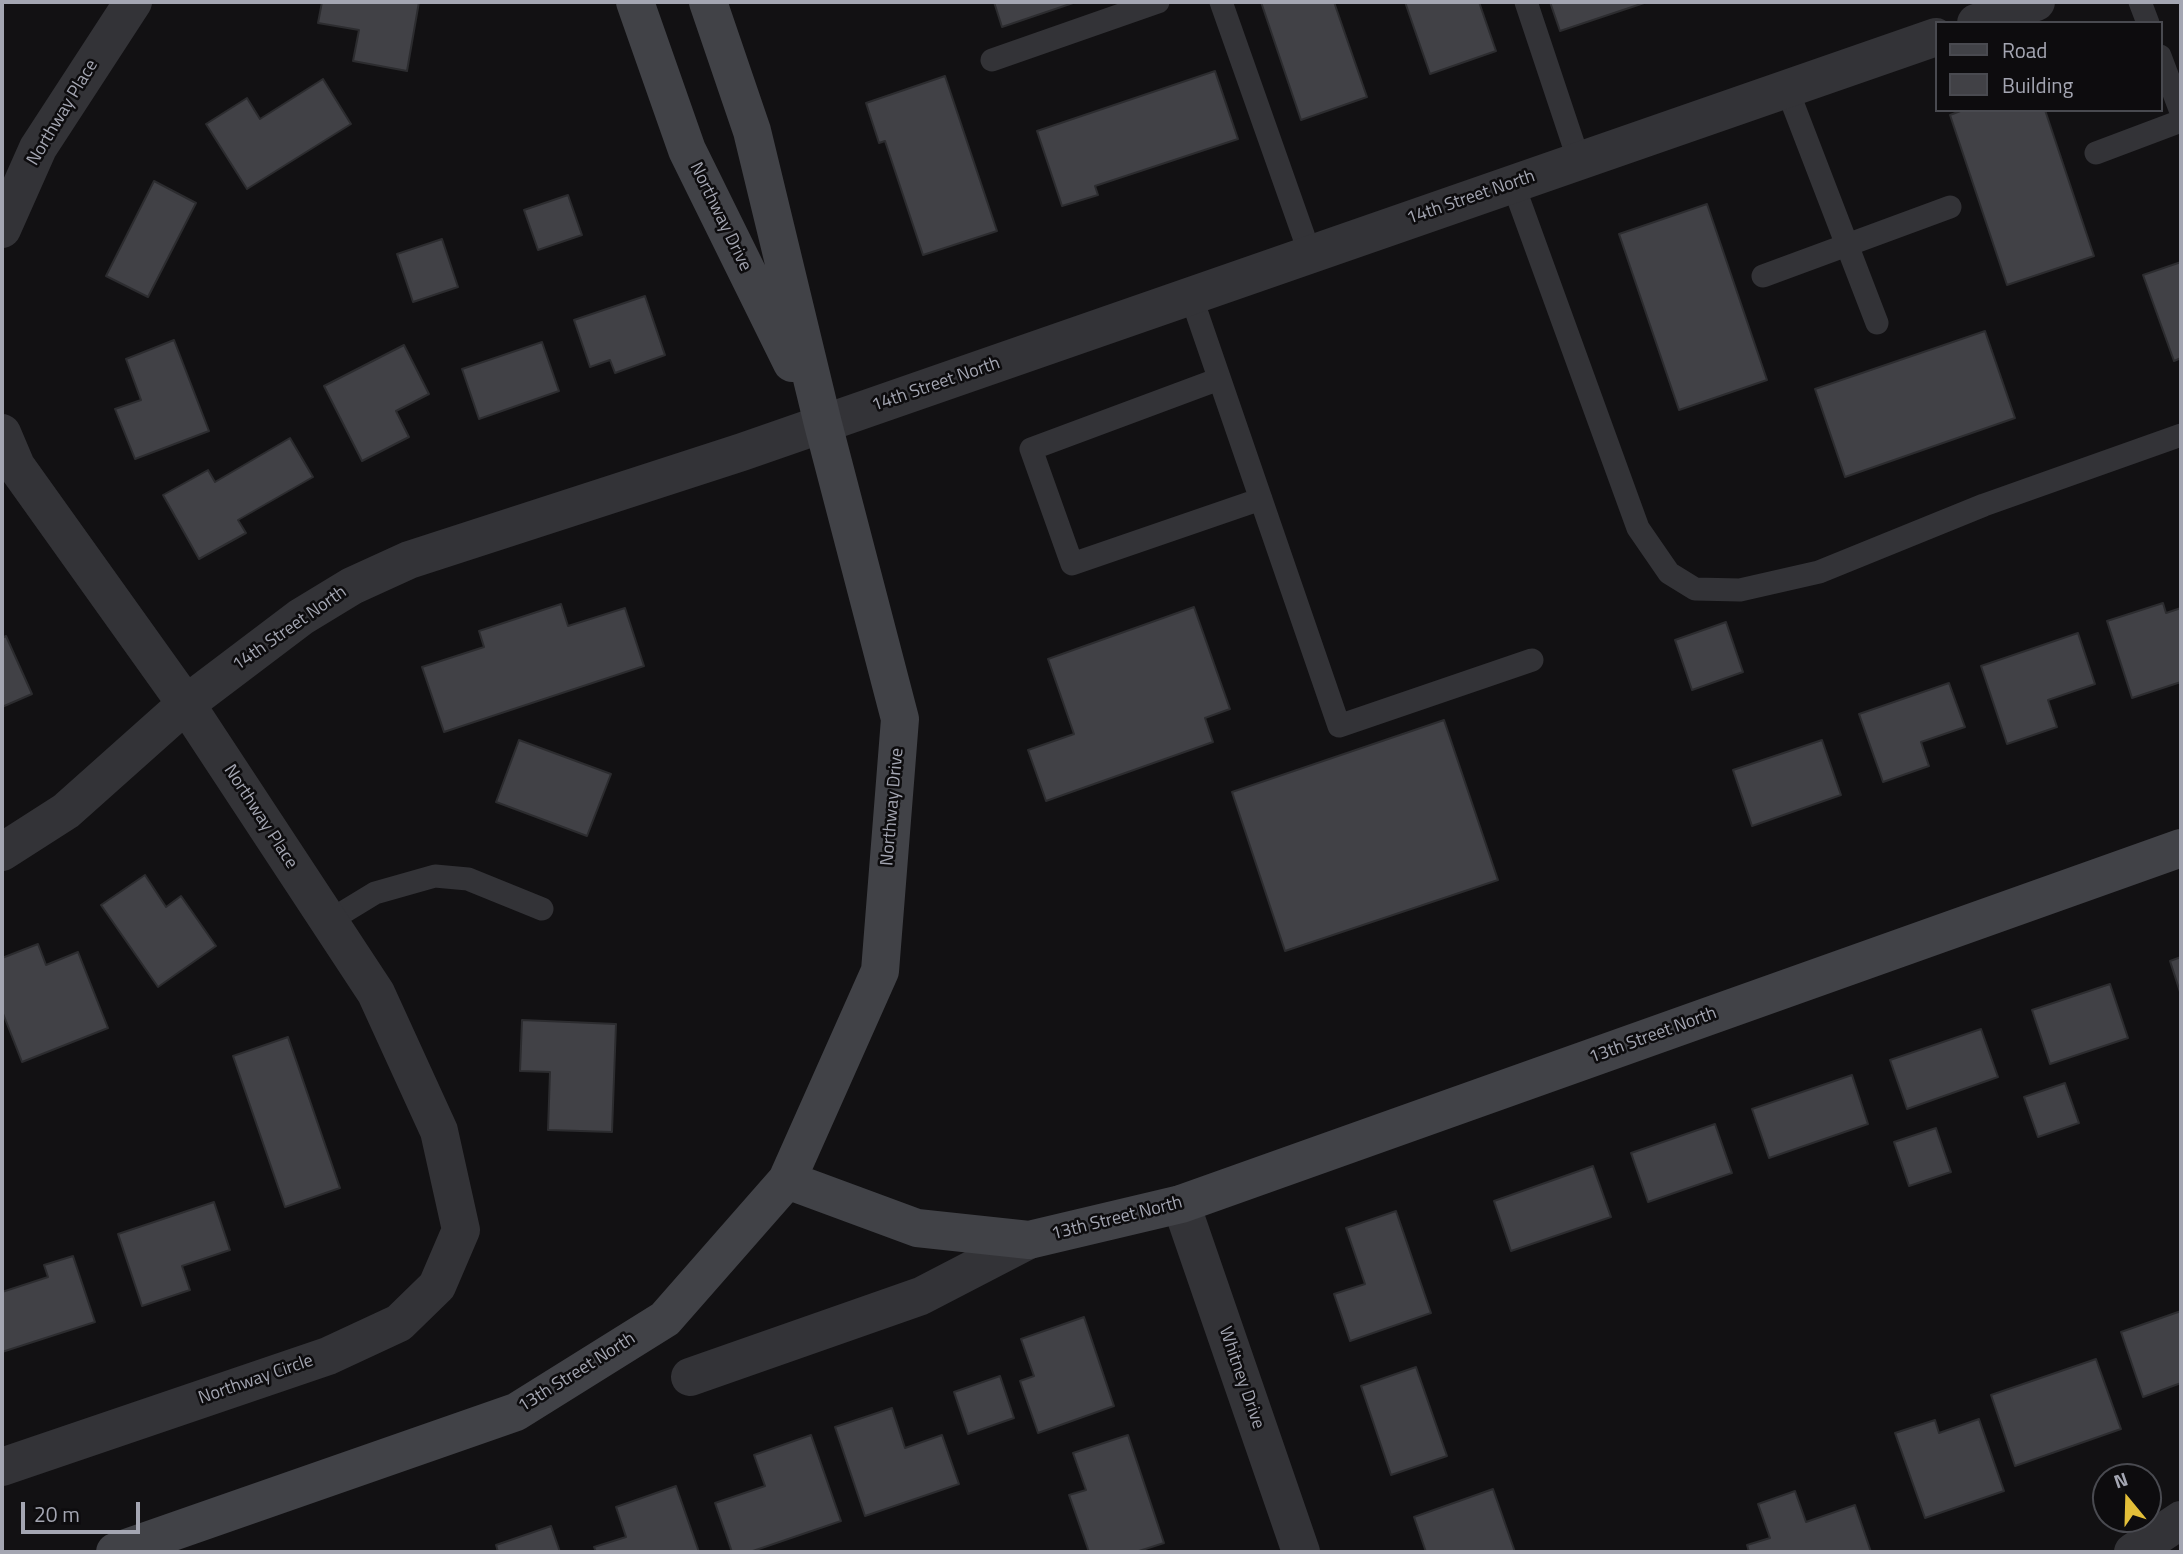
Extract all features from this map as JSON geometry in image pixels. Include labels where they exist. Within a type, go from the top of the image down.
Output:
[{"type":"street","name":"Northway Place","points":[[2,229],[38,148],[133,2]]},
{"type":"street","name":"Northway Drive","points":[[635,2],[687,150],[823,424]]},
{"type":"street","name":"Northway Drive","points":[[708,2],[752,131],[823,424],[900,719],[880,971],[787,1180]]},
{"type":"street","points":[[1982,21],[2036,2]]},
{"type":"street","name":"14th Street North","points":[[2,852],[66,811],[186,704],[301,617],[352,586],[409,560],[823,424],[1934,38]]},
{"type":"street","name":"Northway Place","points":[[2,433],[16,466],[186,704],[376,993],[439,1131],[461,1230]]},
{"type":"street","name":"13th Street North","points":[[115,1552],[516,1412],[665,1318],[787,1180],[917,1228],[1029,1240],[1181,1204],[2181,848]]},
{"type":"street","name":"Whitney Drive","points":[[1181,1204],[1301,1552]]},
{"type":"street","name":"Northway Circle","points":[[2,1467],[328,1356],[399,1323],[437,1286],[461,1230]]},
{"type":"street","points":[[690,1377],[922,1296],[1029,1240]]},
{"type":"street","points":[[2133,1552],[2181,1520]]},
{"type":"lane","points":[[992,60],[1158,2]]},
{"type":"lane","points":[[1221,2],[1310,254]]},
{"type":"lane","points":[[1526,2],[1579,161]]},
{"type":"lane","points":[[2140,2],[2147,21]]},
{"type":"lane","points":[[2162,61],[2181,112]]},
{"type":"lane","points":[[1787,89],[1877,323]]},
{"type":"lane","points":[[2096,153],[2181,121]]},
{"type":"lane","points":[[1513,184],[1638,528],[1669,572],[1695,589],[1740,590],[1819,572],[1984,505],[2181,435]]},
{"type":"lane","points":[[1763,276],[1950,207]]},
{"type":"lane","points":[[1191,296],[1339,726],[1532,660]]},
{"type":"lane","points":[[1219,379],[1031,449],[1072,564],[1261,499]]},
{"type":"lane","points":[[329,921],[375,893],[436,876],[468,879],[542,909]]},
{"type":"building","points":[[322,2],[419,2],[407,71],[353,61],[359,30],[318,23]]},
{"type":"building","points":[[994,2],[1076,2],[1002,27]]},
{"type":"building","points":[[1261,2],[1334,2],[1367,97],[1301,120]]},
{"type":"building","points":[[1405,2],[1479,2],[1496,51],[1430,74]]},
{"type":"building","points":[[1550,2],[1647,2],[1560,31]]},
{"type":"building","points":[[1215,71],[1238,139],[1095,186],[1098,195],[1062,206],[1037,131]]},
{"type":"building","points":[[945,76],[997,231],[923,255],[885,141],[879,143],[866,103]]},
{"type":"building","points":[[323,79],[351,124],[247,189],[206,124],[247,98],[260,119]]},
{"type":"building","points":[[1958,112],[2046,112],[2094,256],[2007,285],[1950,115]]},
{"type":"building","points":[[154,181],[196,203],[148,297],[106,276]]},
{"type":"building","points":[[568,195],[582,235],[538,250],[524,210]]},
{"type":"building","points":[[1707,204],[1767,380],[1679,410],[1619,234]]},
{"type":"building","points":[[442,239],[458,287],[413,302],[397,254]]},
{"type":"building","points":[[2181,262],[2181,358],[2174,361],[2143,275]]},
{"type":"building","points":[[645,296],[665,355],[615,373],[610,360],[590,367],[574,320]]},
{"type":"building","points":[[1985,331],[2015,418],[1845,477],[1815,389]]},
{"type":"building","points":[[174,340],[209,431],[135,459],[115,409],[141,400],[126,359]]},
{"type":"building","points":[[542,342],[559,391],[479,419],[462,369]]},
{"type":"building","points":[[404,345],[429,394],[396,411],[409,437],[362,461],[324,386]]},
{"type":"building","points":[[290,438],[313,477],[238,520],[246,533],[199,559],[163,495],[208,470],[215,482]]},
{"type":"building","points":[[2163,603],[2166,613],[2181,608],[2181,682],[2132,698],[2107,621]]},
{"type":"building","points":[[561,604],[568,626],[625,608],[644,666],[444,732],[422,667],[484,647],[479,631]]},
{"type":"building","points":[[1194,607],[1230,709],[1205,718],[1213,742],[1046,801],[1028,750],[1074,734],[1048,659]]},
{"type":"building","points":[[1726,622],[1743,672],[1692,690],[1675,640]]},
{"type":"building","points":[[2078,633],[2095,684],[2048,700],[2057,727],[2007,744],[1981,666]]},
{"type":"building","points":[[6,636],[32,694],[2,707],[2,638]]},
{"type":"building","points":[[1949,683],[1965,727],[1921,742],[1929,766],[1883,782],[1859,714]]},
{"type":"building","points":[[1444,720],[1498,880],[1285,951],[1232,792]]},
{"type":"building","points":[[519,740],[611,774],[587,836],[496,802]]},
{"type":"building","points":[[1822,740],[1841,795],[1752,826],[1733,770]]},
{"type":"building","points":[[145,875],[166,907],[181,896],[216,946],[158,987],[101,905]]},
{"type":"building","points":[[38,944],[46,965],[78,952],[108,1028],[22,1062],[2,1011],[2,958]]},
{"type":"building","points":[[2181,957],[2181,995],[2170,961]]},
{"type":"building","points":[[2110,984],[2128,1038],[2050,1064],[2032,1010]]},
{"type":"building","points":[[522,1020],[616,1024],[612,1132],[548,1130],[550,1072],[520,1071]]},
{"type":"building","points":[[1981,1029],[1998,1077],[1907,1109],[1890,1060]]},
{"type":"building","points":[[288,1037],[340,1188],[285,1207],[233,1056]]},
{"type":"building","points":[[1852,1075],[1868,1124],[1769,1158],[1752,1109]]},
{"type":"building","points":[[2065,1083],[2079,1123],[2038,1137],[2024,1097]]},
{"type":"building","points":[[1715,1124],[1732,1173],[1648,1202],[1631,1153]]},
{"type":"building","points":[[1936,1128],[1951,1172],[1909,1186],[1894,1142]]},
{"type":"building","points":[[1593,1166],[1611,1217],[1511,1251],[1494,1201]]},
{"type":"building","points":[[214,1202],[230,1250],[182,1266],[190,1290],[142,1306],[118,1234]]},
{"type":"building","points":[[1396,1211],[1431,1313],[1350,1341],[1334,1294],[1365,1284],[1346,1228]]},
{"type":"building","points":[[73,1256],[95,1322],[2,1352],[2,1292],[48,1277],[44,1265]]},
{"type":"building","points":[[2181,1311],[2181,1383],[2143,1397],[2121,1332]]},
{"type":"building","points":[[1084,1317],[1114,1406],[1038,1433],[1020,1381],[1034,1376],[1021,1339]]},
{"type":"building","points":[[2096,1359],[2121,1429],[2015,1466],[1991,1395]]},
{"type":"building","points":[[1416,1367],[1447,1456],[1391,1475],[1361,1386]]},
{"type":"building","points":[[1000,1376],[1014,1418],[968,1434],[954,1392]]},
{"type":"building","points":[[892,1408],[905,1448],[942,1435],[959,1484],[865,1516],[835,1427]]},
{"type":"building","points":[[1979,1419],[2004,1491],[1925,1518],[1895,1433],[1935,1420],[1939,1433]]},
{"type":"building","points":[[811,1435],[841,1521],[750,1552],[732,1552],[715,1503],[765,1486],[754,1455]]},
{"type":"building","points":[[1128,1435],[1164,1543],[1136,1552],[1089,1552],[1069,1495],[1086,1490],[1073,1453]]},
{"type":"building","points":[[676,1486],[699,1552],[596,1552],[594,1547],[626,1537],[616,1507]]},
{"type":"building","points":[[1493,1489],[1515,1552],[1426,1552],[1414,1517]]},
{"type":"building","points":[[1795,1491],[1806,1522],[1855,1505],[1871,1552],[1749,1552],[1747,1545],[1770,1538],[1758,1504]]},
{"type":"building","points":[[551,1526],[560,1552],[498,1552],[496,1545]]}]
